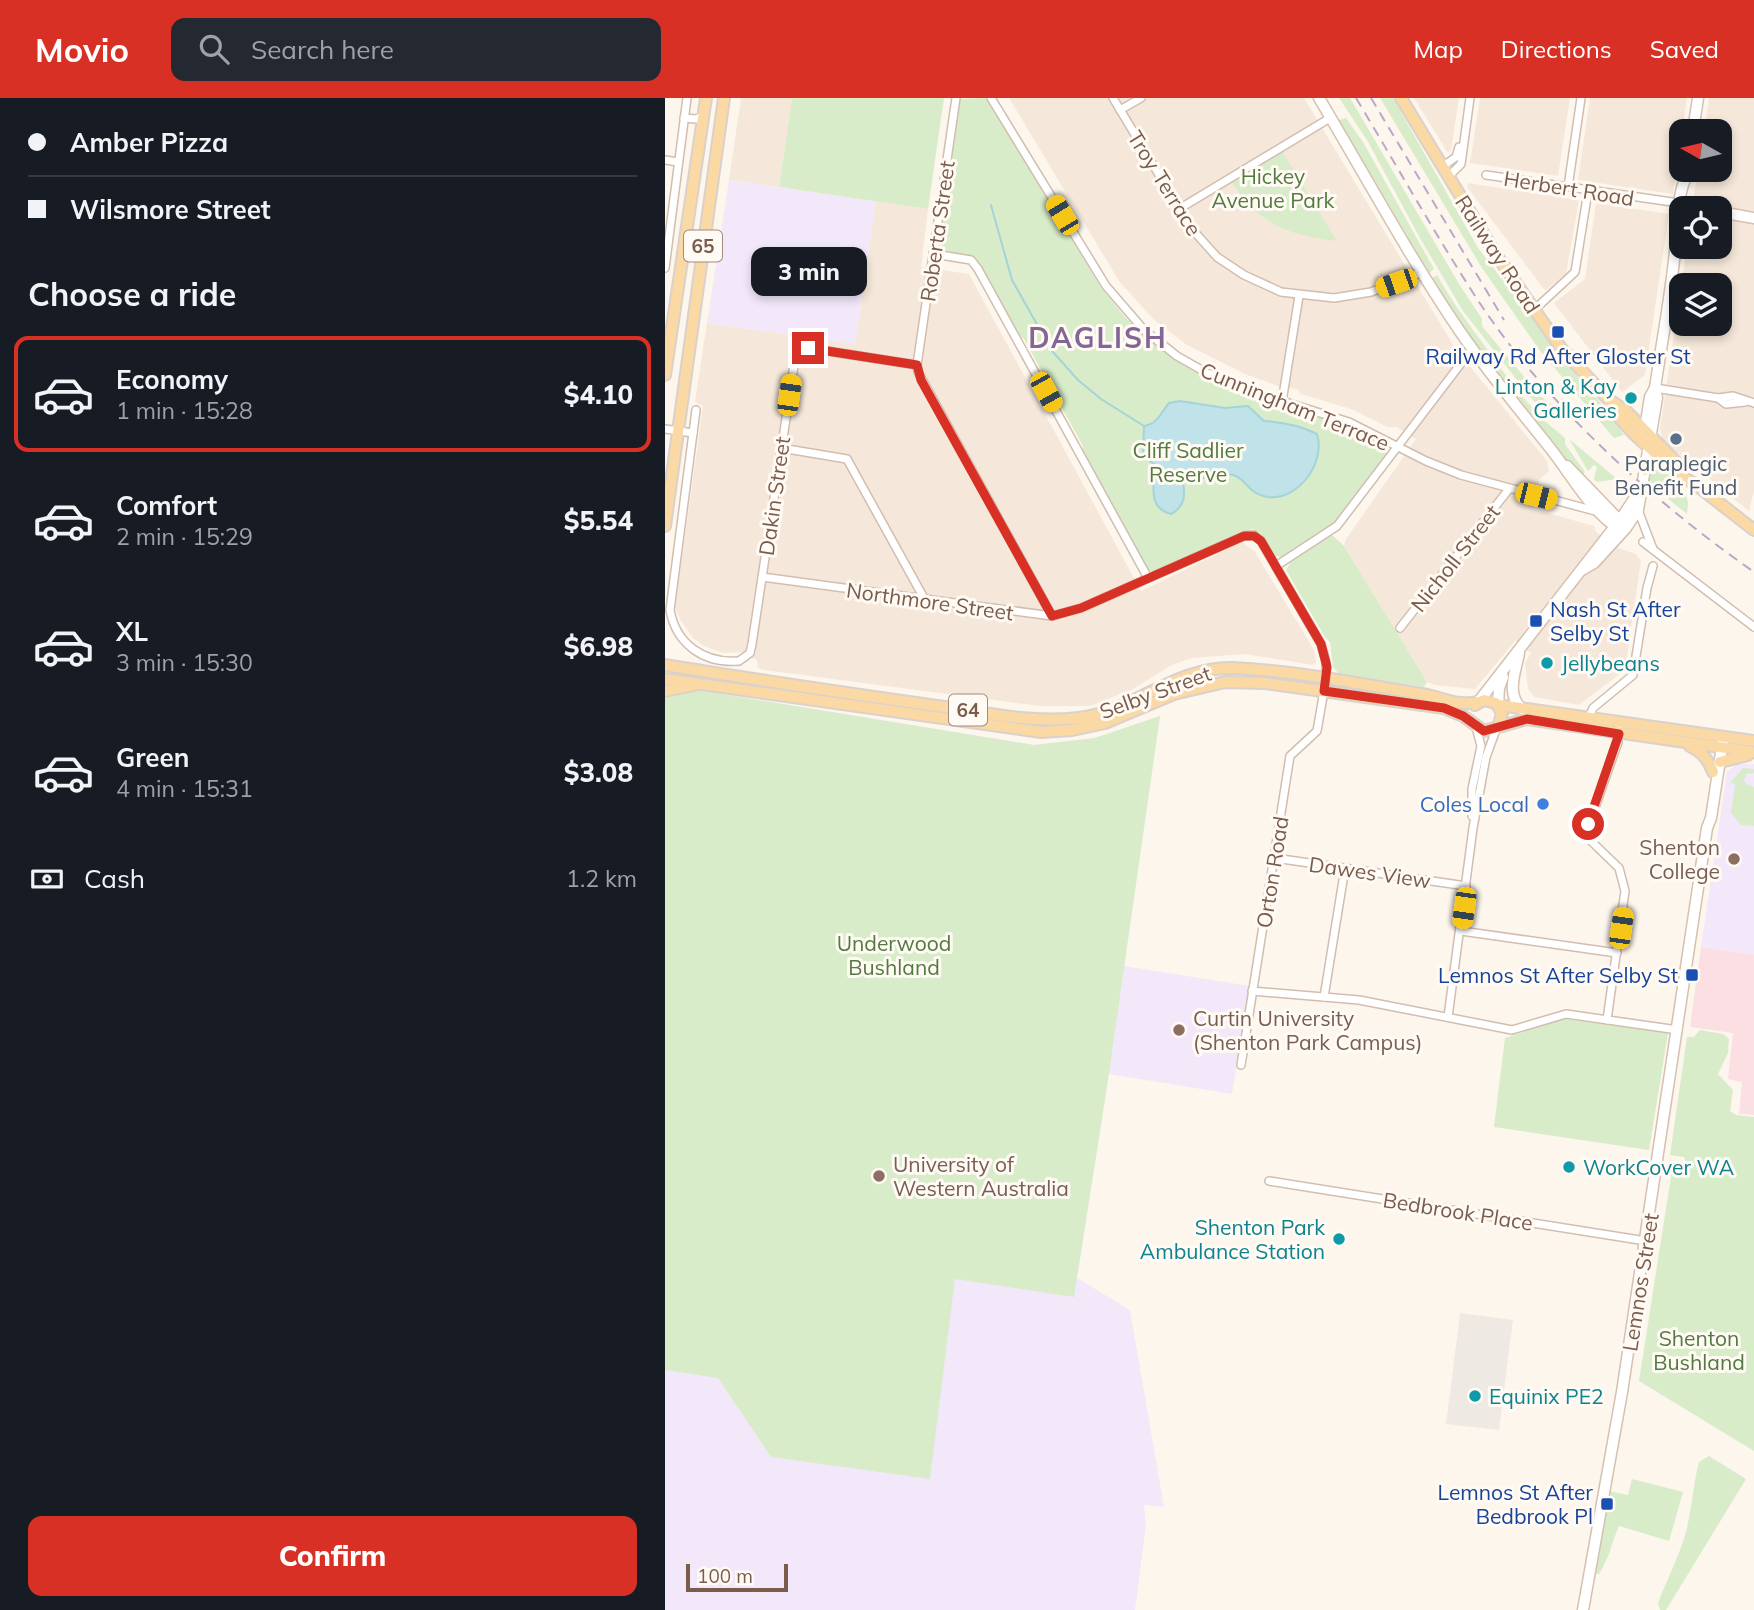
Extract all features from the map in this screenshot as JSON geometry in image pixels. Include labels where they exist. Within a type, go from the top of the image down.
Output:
[{"type":"main road","name":"65","points":[[665,375],[706,98]]},
{"type":"main road","name":"65","points":[[665,526],[723,98]]},
{"type":"main road","points":[[718,141],[716,131],[703,116],[712,111],[723,98]]},
{"type":"main road","name":"Railway Road","points":[[1401,98],[1531,309],[1560,348],[1609,400],[1619,417],[1685,471],[1695,484]]},
{"type":"main road","name":"Railway Road","points":[[1647,440],[1682,477],[1754,530]]},
{"type":"main road","points":[[1645,470],[1650,465],[1669,466]]},
{"type":"main road","name":"Selby Street","points":[[666,662],[777,689],[910,714],[1041,732],[1072,730],[1105,723],[1192,688],[1224,682],[1265,683],[1444,708],[1463,716],[1475,726]]},
{"type":"main road","points":[[1222,668],[1224,682]]},
{"type":"main road","name":"Selby Street","points":[[665,678],[701,684],[911,702],[1023,717],[1079,718],[1124,705],[1191,674],[1222,668],[1265,671],[1437,696],[1459,704],[1478,702]]},
{"type":"main road","points":[[665,691],[701,684]]},
{"type":"main road","name":"64","points":[[1478,702],[1490,700],[1499,705]]},
{"type":"main road","points":[[910,714],[911,702]]},
{"type":"main road","points":[[1475,726],[1471,712],[1478,702]]},
{"type":"main road","points":[[1498,726],[1502,717],[1499,705],[1620,722],[1720,742],[1754,753]]},
{"type":"main road","points":[[1498,726],[1527,719],[1687,744],[1754,741]]},
{"type":"main road","name":"64","points":[[1475,726],[1487,731],[1498,726]]},
{"type":"main road","points":[[1687,744],[1700,751],[1713,772]]},
{"type":"main road","points":[[1720,762],[1754,753]]},
{"type":"street","points":[[665,265],[687,98]]},
{"type":"street","name":"Roberta Street","points":[[917,365],[956,98]]},
{"type":"street","name":"Cunningham Terrace","points":[[991,98],[1106,286],[1135,321],[1163,346],[1229,383],[1349,422],[1461,475],[1566,505],[1603,510]]},
{"type":"street","name":"Troy Terrace","points":[[1113,98],[1191,228],[1206,246],[1229,266],[1263,285],[1299,296],[1352,296],[1383,288],[1422,272]]},
{"type":"street","points":[[1120,110],[1141,98]]},
{"type":"street","points":[[1318,98],[1422,272],[1472,349],[1561,462],[1580,491],[1621,526]]},
{"type":"street","points":[[1445,172],[1461,164],[1470,98]]},
{"type":"street","points":[[1567,187],[1581,98]]},
{"type":"street","points":[[1695,119],[1698,98]]},
{"type":"street","points":[[685,114],[697,112],[703,116]]},
{"type":"street","points":[[1179,209],[1330,118]]},
{"type":"street","points":[[665,160],[678,162]]},
{"type":"street","name":"Herbert Road","points":[[1486,175],[1669,204]]},
{"type":"street","points":[[1531,309],[1575,272],[1588,191]]},
{"type":"street","points":[[1732,214],[1754,218]]},
{"type":"street","points":[[934,254],[971,260],[978,269],[1148,578]]},
{"type":"street","points":[[1656,552],[1633,509],[1657,398],[1655,388],[1673,259]]},
{"type":"street","points":[[1283,402],[1299,296]]},
{"type":"street","name":"Dakin Street","points":[[693,433],[670,600],[672,619],[679,635],[696,652],[713,660],[739,661],[750,653],[752,644],[794,358],[799,349],[808,348],[917,365]]},
{"type":"street","points":[[1327,680],[1321,644],[1276,566],[1337,526],[1472,349]]},
{"type":"street","points":[[917,365],[921,380],[1052,616]]},
{"type":"street","points":[[1655,388],[1718,398],[1726,404],[1750,403]]},
{"type":"street","points":[[665,429],[693,433],[696,410]]},
{"type":"street","points":[[1478,702],[1633,509],[1645,470],[1647,440]]},
{"type":"street","points":[[781,449],[847,459],[925,600]]},
{"type":"street","name":"Nicholl Street","points":[[1400,628],[1509,489]]},
{"type":"street","points":[[1603,510],[1633,509]]},
{"type":"street","name":"Northmore Street","points":[[762,577],[1052,616],[1081,608],[1249,535],[1261,541],[1276,566]]},
{"type":"street","points":[[1643,542],[1754,627]]},
{"type":"street","points":[[1589,717],[1593,708],[1633,675],[1653,566]]},
{"type":"street","points":[[1499,705],[1501,682],[1520,649]]},
{"type":"street","points":[[1520,649],[1512,683],[1516,702],[1522,709]]},
{"type":"street","name":"Orton Road","points":[[1241,1065],[1290,756],[1317,731],[1327,680]]},
{"type":"street","points":[[1607,1020],[1625,891],[1619,868],[1587,834],[1619,734],[1620,722]]},
{"type":"street","points":[[1473,828],[1472,789],[1481,746],[1475,726]]},
{"type":"street","points":[[1448,1017],[1473,828],[1486,757],[1498,726]]},
{"type":"street","name":"Lemnos Street","points":[[1707,828],[1720,762],[1720,742]]},
{"type":"street","name":"Lemnos Street","points":[[1583,1610],[1646,1241],[1707,828],[1706,817],[1720,742]]},
{"type":"street","name":"Dawes View","points":[[1275,858],[1466,886]]},
{"type":"street","points":[[1324,997],[1345,868]]},
{"type":"street","points":[[1461,931],[1617,953]]},
{"type":"street","points":[[1252,990],[1359,1000],[1512,1030],[1566,1014],[1678,1030]]},
{"type":"street","name":"Bedbrook Place","points":[[1269,1181],[1646,1241]]},
{"type":"shaded area","points":[[741,98],[792,98],[779,187],[729,180]]},
{"type":"shaded area","points":[[1009,98],[1304,98],[1455,348],[1547,461],[1549,471],[1539,480],[1533,509],[1594,526],[1596,532],[1618,548],[1636,554],[1641,561],[1625,670],[1579,705],[1534,697],[1528,689],[1525,663],[1531,653],[1515,641],[1475,689],[1427,682],[1344,546],[1346,539],[1416,439],[1397,427],[1387,427],[1351,409],[1245,374],[1187,345],[1154,320],[1119,281]]},
{"type":"shaded area","points":[[1414,98],[1459,98],[1451,150],[1448,153]]},
{"type":"shaded area","points":[[1480,98],[1570,98],[1558,176],[1470,163]]},
{"type":"shaded area","points":[[1590,98],[1687,98],[1684,119],[1669,119],[1669,182],[1675,182],[1673,194],[1578,180]]},
{"type":"shaded area","points":[[1709,98],[1754,98],[1754,491],[1749,511],[1663,441],[1660,429],[1674,336],[1732,336],[1732,273],[1683,273],[1685,259],[1732,259],[1732,196],[1694,196],[1696,182],[1733,182],[1733,119],[1706,119]]},
{"type":"shaded area","points":[[729,180],[876,201],[855,344],[707,323]]},
{"type":"shaded area","points":[[1468,183],[1579,200],[1566,274],[1544,289],[1467,187]]},
{"type":"shaded area","points":[[876,201],[928,209],[921,267],[969,274],[1141,591],[1242,542],[1255,552],[1314,650],[1316,662],[1313,665],[1245,654],[1192,658],[1172,665],[1133,689],[1090,706],[1039,706],[764,670],[758,668],[757,660],[740,652],[723,653],[704,646],[693,638],[675,608],[703,406],[695,402],[707,323],[855,344]]},
{"type":"shaded area","points":[[1596,203],[1669,214],[1645,375],[1622,392],[1554,303],[1585,279]]},
{"type":"shaded area","name":"Underwood Bushland","points":[[697,690],[1034,745],[1095,738],[1160,716],[1124,966],[1250,986],[1232,1094],[1109,1074],[1077,1278],[1130,1310],[1164,1507],[1144,1505],[1146,1525],[1135,1610],[665,1610],[665,695]]},
{"type":"shaded area","name":"Shenton College","points":[[1737,764],[1754,764],[1754,955],[1701,947],[1727,772]]},
{"type":"shaded area","points":[[1701,947],[1754,955],[1754,1115],[1739,1114],[1742,1082],[1728,1079],[1733,1033],[1690,1027]]},
{"type":"shaded area","points":[[1460,1313],[1513,1320],[1499,1430],[1446,1424]]},
{"type":"green space","points":[[792,98],[944,98],[928,209],[779,187]]},
{"type":"green space","name":"Cliff Sadlier Reserve","points":[[985,98],[1101,288],[1145,336],[1198,373],[1252,396],[1347,425],[1385,445],[1386,456],[1335,523],[1283,557],[1275,556],[1260,532],[1252,529],[1156,571],[1149,571],[1145,567],[1082,452],[1083,446],[1024,339],[1017,334],[979,265],[973,258],[944,250],[940,244],[960,99]]},
{"type":"green space","points":[[1339,98],[1350,98],[1482,319],[1482,326],[1541,397],[1553,405],[1554,421],[1531,398],[1463,311],[1367,140]]},
{"type":"green space","points":[[1380,98],[1393,98],[1478,248],[1577,376],[1608,411],[1624,435],[1614,438],[1541,352],[1482,268]]},
{"type":"green space","points":[[1346,118],[1363,142],[1434,269],[1429,273],[1339,120]]},
{"type":"green space","name":"Hickey Avenue Park","points":[[1282,151],[1337,241],[1319,239],[1276,225],[1252,207],[1231,181]]},
{"type":"green space","points":[[1437,275],[1514,387],[1511,390],[1497,375],[1450,306],[1432,278]]},
{"type":"green space","points":[[1517,391],[1565,438],[1565,444],[1585,472],[1582,476],[1562,456],[1513,394]]},
{"type":"green space","points":[[1569,439],[1617,479],[1597,482],[1594,479],[1597,467],[1594,465],[1588,471]]},
{"type":"green space","points":[[1653,468],[1665,473],[1680,486],[1687,497],[1687,514],[1645,480]]},
{"type":"green space","points":[[1332,535],[1344,546],[1427,682],[1424,687],[1340,675],[1333,667],[1330,642],[1286,570],[1291,562]]},
{"type":"green space","name":"Underwood Bushland","points":[[697,690],[1034,745],[1095,738],[1160,716],[1074,1297],[955,1279],[930,1479],[771,1457],[718,1378],[665,1370],[665,695]]},
{"type":"green space","points":[[1743,768],[1754,769],[1754,773],[1746,774],[1744,780],[1746,784],[1754,787],[1754,826],[1741,825],[1731,813],[1735,784],[1730,783]]},
{"type":"green space","points":[[1564,1019],[1668,1033],[1649,1150],[1494,1127],[1505,1038]]},
{"type":"green space","name":"Shenton Bushland","points":[[1700,1030],[1723,1034],[1729,1039],[1728,1053],[1718,1074],[1733,1090],[1730,1111],[1736,1115],[1754,1117],[1754,1451],[1639,1381],[1673,1164],[1686,1163],[1684,1157],[1670,1155],[1687,1037],[1694,1037]]},
{"type":"green space","points":[[1709,1456],[1746,1479],[1666,1610],[1660,1610],[1658,1603],[1686,1532],[1699,1462]]},
{"type":"green space","points":[[1632,1479],[1683,1492],[1669,1541],[1619,1526],[1603,1568],[1599,1574],[1594,1574],[1606,1505],[1609,1505],[1609,1491],[1628,1495]]},
{"type":"water","points":[[1180,401],[1225,408],[1248,406],[1264,421],[1291,424],[1317,434],[1319,445],[1314,467],[1299,486],[1279,497],[1256,493],[1236,476],[1224,474],[1203,478],[1192,470],[1182,479],[1182,504],[1171,514],[1163,511],[1155,501],[1155,465],[1143,456],[1144,426],[1156,420],[1169,403]]},
{"type":"waterway","points":[[991,205],[1012,280],[1052,351],[1078,380],[1101,399],[1144,426]]},
{"type":"railway","points":[[1356,98],[1479,302],[1537,378],[1570,415],[1640,483],[1754,572]]},
{"type":"railway","points":[[1371,98],[1504,320]]},
{"type":"place","name":"Railway Rd After Gloster St","points":[[1558,332]]},
{"type":"place","name":"Linton & Kay Galleries","points":[[1631,398]]},
{"type":"place","name":"Paraplegic Benefit Fund","points":[[1676,439]]},
{"type":"place","name":"Nash St After Selby St","points":[[1536,621]]},
{"type":"place","name":"Jellybeans","points":[[1547,663]]},
{"type":"place","name":"Coles Local","points":[[1543,804]]},
{"type":"place","name":"Shenton College","points":[[1734,859]]},
{"type":"place","name":"Lemnos St After Selby St","points":[[1692,975]]},
{"type":"place","name":"Curtin University (Shenton Park Campus)","points":[[1179,1030]]},
{"type":"place","name":"WorkCover WA","points":[[1569,1167]]},
{"type":"place","name":"University of Western Australia","points":[[879,1176]]},
{"type":"place","name":"Shenton Park Ambulance Station","points":[[1339,1239]]},
{"type":"place","name":"Equinix PE2","points":[[1475,1396]]},
{"type":"place","name":"Lemnos St After Bedbrook Pl","points":[[1607,1504]]},
{"type":"district","name":"DAGLISH","points":[[1098,337]]},
{"type":"route","points":[[808,348],[917,365],[921,380],[1052,616],[1081,608],[1244,536],[1257,537],[1321,644],[1327,667],[1324,691],[1444,708],[1463,716],[1484,731],[1527,719],[1619,734],[1588,824]]}]
